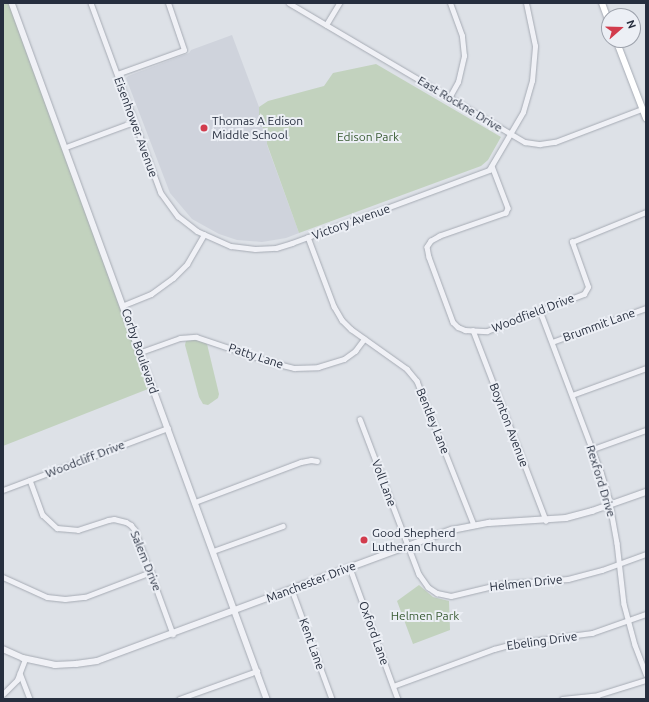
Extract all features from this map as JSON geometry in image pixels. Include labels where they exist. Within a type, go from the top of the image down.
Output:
[{"type":"main road","points":[[619,48],[646,118]]},
{"type":"street","name":"Corby Boulevard","points":[[12,3],[124,305],[267,699]]},
{"type":"street","name":"Eisenhower Avenue","points":[[90,3],[161,192],[178,216],[204,235]]},
{"type":"street","points":[[117,74],[184,50],[168,3]]},
{"type":"street","name":"East Rockne Drive","points":[[289,3],[511,134],[532,144],[549,144],[642,109]]},
{"type":"street","points":[[326,25],[339,3]]},
{"type":"street","points":[[449,98],[458,82],[464,56],[462,36],[450,3]]},
{"type":"street","points":[[492,166],[511,134],[527,102],[535,66],[534,32],[526,3]]},
{"type":"street","points":[[66,147],[134,122]]},
{"type":"street","name":"Victory Avenue","points":[[204,235],[231,246],[255,249],[276,248],[308,238],[484,172],[492,166]]},
{"type":"street","name":"Woodfield Drive","points":[[492,166],[508,208],[507,212],[440,236],[428,244],[427,253],[453,322],[458,327],[487,331],[584,294],[588,287],[573,245],[574,240],[646,212]]},
{"type":"street","points":[[124,305],[151,294],[173,278],[187,264],[204,235]]},
{"type":"street","name":"Bentley Lane","points":[[308,238],[336,311],[345,324],[407,369],[417,381],[474,525]]},
{"type":"street","name":"Brummit Lane","points":[[552,342],[646,308]]},
{"type":"street","name":"Rexford Drive","points":[[542,316],[593,450],[610,505],[624,604],[628,621],[646,674]]},
{"type":"street","name":"Boynton Avenue","points":[[472,330],[546,520]]},
{"type":"street","name":"Patty Lane","points":[[141,352],[180,338],[196,337],[274,363],[294,368],[306,368],[325,366],[344,359],[355,351],[364,339]]},
{"type":"street","points":[[572,395],[646,368]]},
{"type":"street","name":"Voll Lane","points":[[360,419],[408,546]]},
{"type":"street","name":"Woodcliff Drive","points":[[3,490],[168,428]]},
{"type":"street","points":[[593,450],[646,430]]},
{"type":"street","points":[[195,502],[301,462],[311,460],[317,461]]},
{"type":"street","name":"Salem Drive","points":[[30,480],[43,515],[57,528],[78,530],[114,519],[131,525],[173,634]]},
{"type":"street","name":"Manchester Drive","points":[[3,649],[25,659],[54,665],[86,663],[116,655],[441,534],[474,525],[546,520],[578,515],[646,492]]},
{"type":"street","points":[[213,551],[283,526]]},
{"type":"street","name":"Helmen Drive","points":[[408,546],[424,584],[433,591],[447,596],[501,584],[568,579],[619,564],[646,554]]},
{"type":"street","name":"Oxford Lane","points":[[350,568],[398,699]]},
{"type":"street","points":[[3,577],[47,597],[65,600],[85,597],[150,572]]},
{"type":"street","name":"Kent Lane","points":[[292,590],[332,699]]},
{"type":"street","name":"Ebeling Drive","points":[[393,686],[505,645],[592,633],[646,614]]},
{"type":"street","points":[[3,694],[12,686],[25,659]]},
{"type":"street","points":[[180,699],[257,670]]},
{"type":"street","points":[[20,672],[30,699]]},
{"type":"street","points":[[562,699],[598,695],[646,680]]},
{"type":"street","points":[[195,693],[197,699]]},
{"type":"shaded area","name":"Thomas A Edison Middle School","points":[[232,35],[259,107],[259,117],[267,140],[267,145],[299,233],[286,238],[262,242],[237,240],[219,234],[192,219],[170,193],[126,78],[189,53],[191,50]]},
{"type":"green space","points":[[3,3],[9,3],[132,335],[148,389],[3,446]]},
{"type":"green space","name":"Edison Park","points":[[376,64],[501,137],[488,160],[481,166],[299,233],[267,144],[259,117],[259,107],[268,101],[324,86],[333,73]]},
{"type":"green space","points":[[190,339],[200,340],[207,344],[219,394],[218,398],[208,405],[203,404],[199,397],[185,345],[186,341]]},
{"type":"green space","name":"Helmen Park","points":[[419,585],[433,597],[449,601],[450,630],[413,644],[397,601]]},
{"type":"place","name":"Thomas A Edison Middle School","points":[[204,128]]},
{"type":"place","name":"Good Shepherd Lutheran Church","points":[[364,540]]}]
